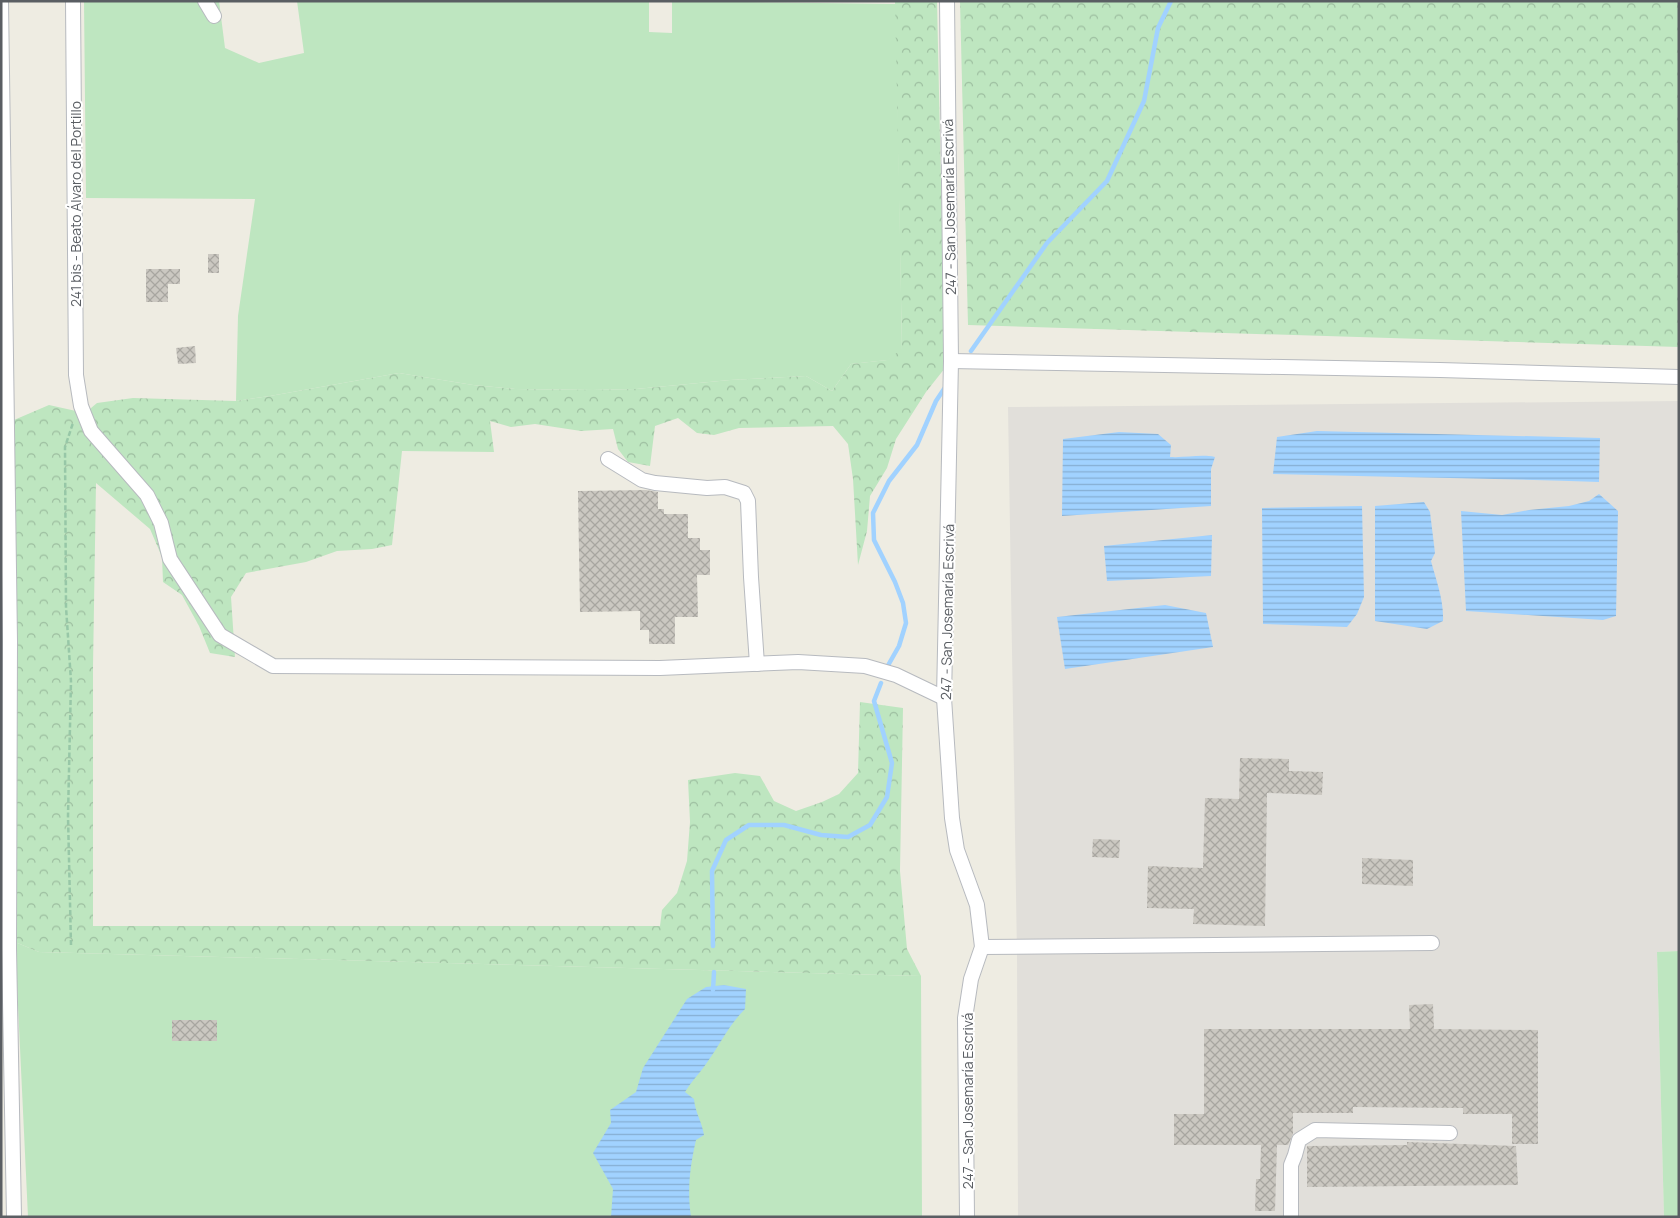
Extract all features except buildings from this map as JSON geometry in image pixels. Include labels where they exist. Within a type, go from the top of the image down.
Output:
[{"type":"street","points":[[1,1],[6,641],[5,948],[14,1217]]},
{"type":"street","name":"241 bis - Beato Álvaro del Portillo","points":[[73,1],[76,375],[81,406],[91,431],[147,495],[161,523],[170,559],[220,635],[273,666],[660,668],[798,662],[864,666],[896,675],[944,698]]},
{"type":"street","points":[[205,1],[214,16]]},
{"type":"street","name":"247 - San Josemaría Escrivá","points":[[947,1],[951,361],[944,698],[952,818],[957,850],[977,905],[982,947],[971,979],[964,1018],[967,1217]]},
{"type":"street","points":[[951,361],[1440,370],[1679,378]]},
{"type":"street","points":[[608,459],[642,480],[707,488],[725,487],[744,493],[748,501],[757,664]]},
{"type":"street","points":[[982,947],[1432,943]]},
{"type":"street","points":[[1291,1217],[1291,1165],[1299,1140],[1314,1130],[1450,1133]]},
{"type":"path","points":[[71,945],[68,816],[71,681],[66,607],[65,447],[81,406]]},
{"type":"shaded area","points":[[1679,401],[1679,951],[1657,952],[1664,1217],[1018,1217],[1017,955],[1008,407]]},
{"type":"green space","points":[[84,1],[219,1],[225,48],[259,63],[304,53],[297,1],[649,1],[649,32],[672,33],[672,1],[896,4],[902,350],[888,360],[851,364],[832,391],[806,376],[730,380],[636,389],[593,390],[515,389],[473,385],[399,373],[236,401],[238,316],[255,199],[86,198]]},
{"type":"green space","points":[[895,1],[937,1],[945,368],[926,392],[896,439],[887,468],[870,496],[867,531],[858,565],[853,479],[848,444],[833,426],[739,428],[714,435],[697,433],[678,418],[655,426],[650,466],[628,462],[618,449],[613,429],[581,431],[535,424],[511,427],[490,421],[494,452],[402,451],[392,545],[372,549],[337,551],[306,562],[246,573],[231,597],[235,657],[210,653],[199,626],[182,595],[163,582],[162,557],[150,529],[96,483],[93,667],[93,926],[660,926],[662,910],[677,893],[687,861],[690,822],[688,780],[735,773],[760,776],[774,801],[796,811],[822,802],[839,794],[858,773],[860,702],[903,708],[900,871],[907,949],[921,976],[39,952],[15,942],[14,420],[49,405],[85,413],[97,403],[133,398],[236,401],[399,373],[473,385],[515,389],[593,390],[636,389],[730,380],[806,376],[832,391],[851,364],[887,360],[902,349]]},
{"type":"green space","points":[[960,1],[1679,1],[1679,347],[968,325]]},
{"type":"green space","points":[[15,942],[39,952],[921,976],[922,1217],[28,1217]]},
{"type":"green space","points":[[1679,951],[1679,1217],[1664,1217],[1657,952]]},
{"type":"water","points":[[1317,431],[1600,438],[1599,482],[1273,474],[1277,437]]},
{"type":"water","points":[[1119,432],[1158,434],[1171,445],[1170,457],[1215,457],[1211,469],[1211,506],[1062,516],[1063,439]]},
{"type":"water","points":[[1599,494],[1618,511],[1616,616],[1603,620],[1466,611],[1461,511],[1502,515],[1569,506],[1589,501]]},
{"type":"water","points":[[1424,502],[1430,512],[1435,553],[1431,561],[1441,598],[1443,621],[1427,629],[1375,621],[1375,506]]},
{"type":"water","points":[[1362,506],[1364,597],[1357,614],[1347,627],[1263,624],[1262,508]]},
{"type":"water","points":[[1212,535],[1211,576],[1107,581],[1104,546]]},
{"type":"water","points":[[1165,605],[1206,613],[1213,647],[1065,669],[1057,617]]},
{"type":"water","points":[[724,985],[746,989],[745,1009],[685,1092],[694,1099],[704,1135],[696,1140],[692,1159],[689,1188],[691,1217],[611,1217],[613,1189],[593,1153],[611,1123],[610,1110],[636,1092],[643,1068],[687,999],[706,987]]},
{"type":"waterway","points":[[971,351],[1047,243],[1107,181],[1144,101],[1158,28],[1171,1]]},
{"type":"waterway","points":[[886,669],[899,646],[906,623],[903,603],[895,582],[874,540],[873,513],[889,481],[917,445],[936,401],[946,386]]},
{"type":"waterway","points":[[713,946],[712,871],[726,840],[749,825],[784,825],[821,835],[848,837],[870,825],[887,797],[892,763],[874,701],[881,683]]},
{"type":"waterway","points":[[713,990],[714,972]]}]
